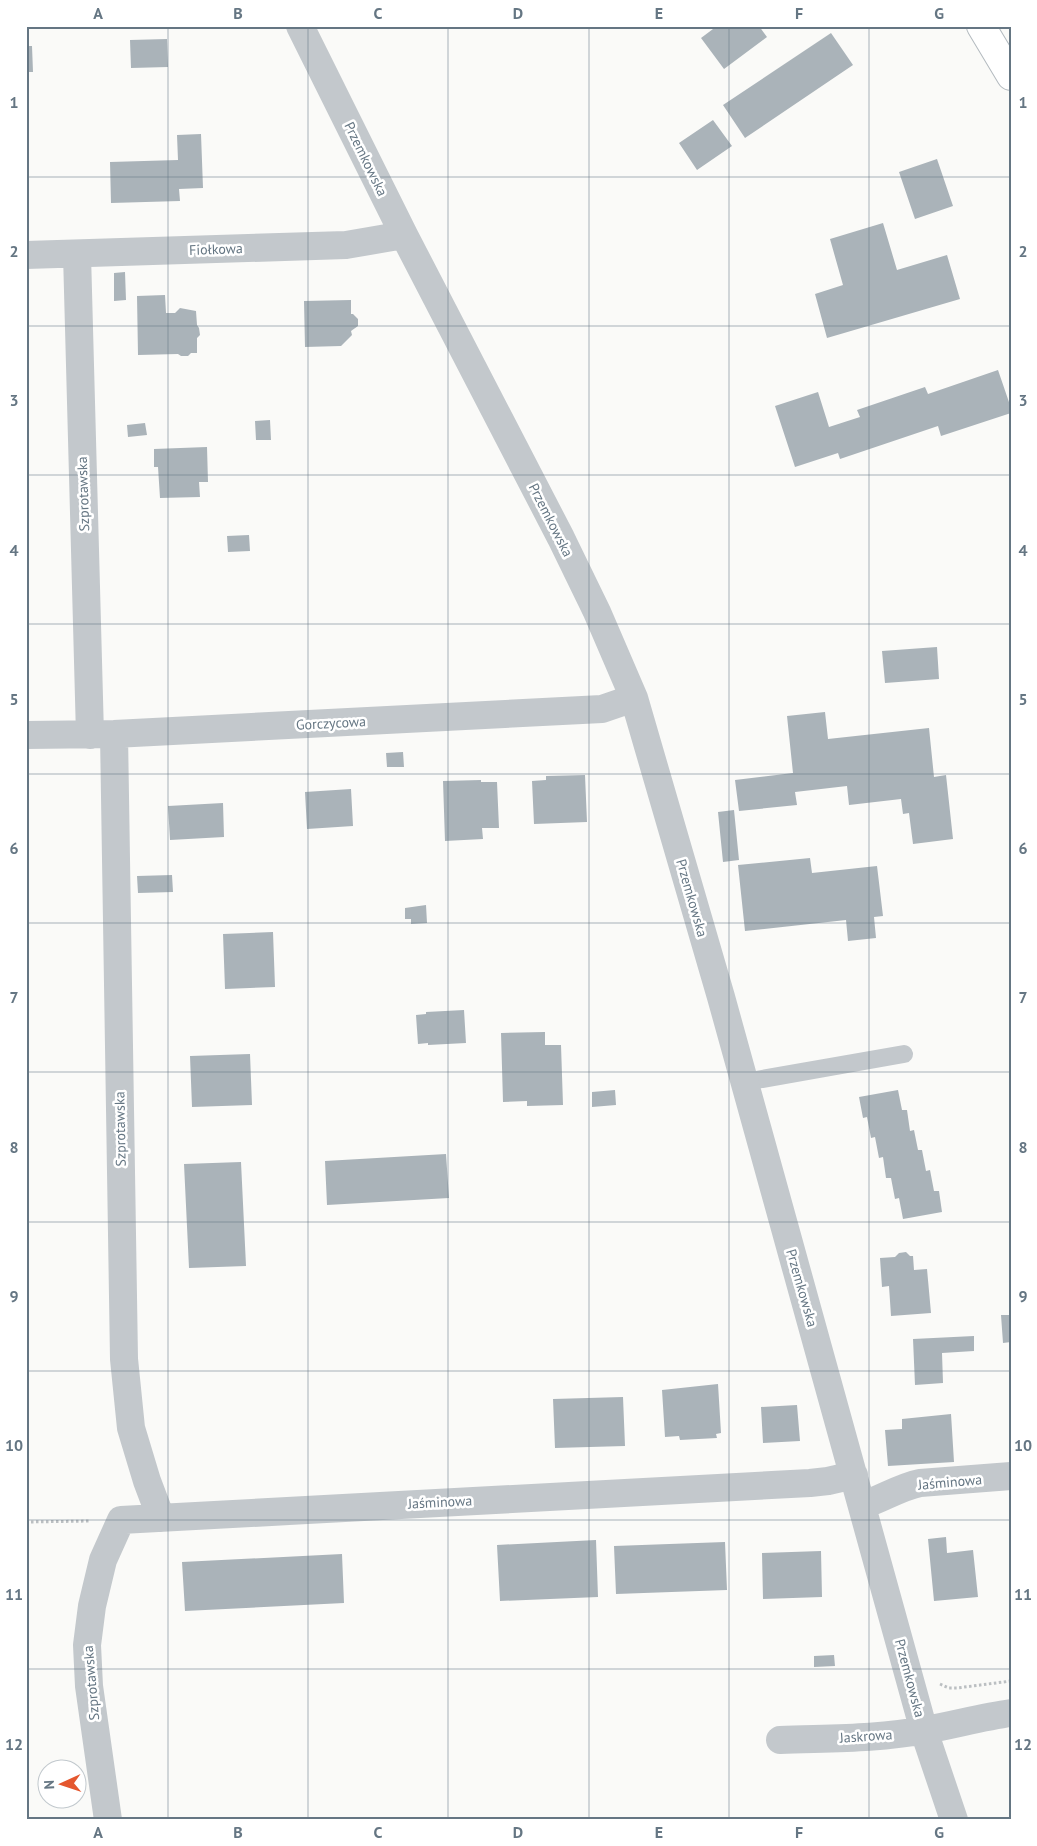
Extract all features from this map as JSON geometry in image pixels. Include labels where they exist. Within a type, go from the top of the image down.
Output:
[{"type":"street","name":"Przemkowska","points":[[300,26],[404,235],[561,538],[597,612],[634,698],[745,1082],[924,1731],[954,1820]]},
{"type":"street","points":[[981,26],[1011,76]]},
{"type":"street","name":"Fiołkowa","points":[[26,255],[346,244],[404,235]]},
{"type":"street","name":"Szprotawska","points":[[77,254],[102,735],[124,1359],[131,1428],[161,1518]]},
{"type":"street","name":"Gorczycowa","points":[[26,735],[102,735],[602,709],[634,698]]},
{"type":"street","name":"Jaśminowa","points":[[121,1520],[828,1482],[854,1475]]},
{"type":"street","name":"Jaśminowa","points":[[863,1505],[920,1483],[1011,1476]]},
{"type":"street","name":"Szprotawska","points":[[108,1820],[89,1686],[87,1645],[92,1606],[103,1560],[121,1520]]},
{"type":"street","name":"Jaskrowa","points":[[780,1740],[873,1736],[924,1731],[975,1718],[1011,1713]]},
{"type":"lane","points":[[745,1082],[904,1054]]},
{"type":"path","points":[[26,1522],[121,1520]]},
{"type":"path","points":[[908,1672],[926,1669],[930,1671],[933,1678],[940,1684],[949,1688],[1011,1681]]},
{"type":"building","points":[[717,26],[759,26],[767,37],[724,69],[701,38]]},
{"type":"building","points":[[831,33],[853,65],[745,138],[723,105]]},
{"type":"building","points":[[167,39],[168,67],[131,68],[130,40]]},
{"type":"building","points":[[26,46],[32,46],[33,72],[26,72]]},
{"type":"building","points":[[713,120],[732,146],[697,170],[679,143]]},
{"type":"building","points":[[201,134],[203,188],[179,189],[180,201],[111,203],[110,162],[178,160],[177,135]]},
{"type":"building","points":[[937,159],[953,206],[915,219],[899,172]]},
{"type":"building","points":[[883,223],[897,270],[947,255],[960,299],[827,338],[815,294],[843,285],[830,239]]},
{"type":"building","points":[[125,272],[126,300],[114,301],[114,273]]},
{"type":"building","points":[[165,295],[166,313],[175,313],[180,308],[196,311],[200,335],[197,338],[197,353],[191,353],[188,356],[178,354],[138,355],[137,296]]},
{"type":"building","points":[[351,300],[351,314],[358,319],[358,326],[351,331],[352,335],[341,346],[305,347],[304,301]]},
{"type":"building","points":[[998,370],[1011,413],[941,436],[938,426],[840,459],[838,453],[795,467],[775,406],[818,392],[829,427],[860,417],[857,410],[925,387],[928,394]]},
{"type":"building","points":[[270,420],[271,440],[256,440],[255,421]]},
{"type":"building","points":[[145,423],[147,435],[128,437],[127,425]]},
{"type":"building","points":[[207,447],[208,482],[199,482],[200,497],[160,498],[158,467],[154,467],[154,449]]},
{"type":"building","points":[[249,535],[250,551],[228,552],[227,536]]},
{"type":"building","points":[[937,647],[939,679],[885,683],[882,651]]},
{"type":"building","points":[[825,712],[828,739],[929,728],[934,777],[946,775],[953,839],[913,844],[909,813],[903,814],[901,799],[849,805],[847,786],[795,792],[797,805],[739,811],[735,780],[793,773],[787,716]]},
{"type":"building","points":[[403,752],[404,767],[387,767],[386,753]]},
{"type":"building","points":[[585,775],[587,822],[534,824],[532,781],[546,780],[546,776]]},
{"type":"building","points":[[481,780],[481,782],[497,782],[499,828],[482,828],[483,839],[445,841],[443,781]]},
{"type":"building","points":[[351,789],[353,826],[307,829],[305,792]]},
{"type":"building","points":[[223,803],[224,837],[170,840],[168,806]]},
{"type":"building","points":[[734,810],[739,860],[723,862],[718,812]]},
{"type":"building","points":[[810,858],[812,873],[877,866],[883,916],[874,917],[876,938],[848,941],[846,920],[745,931],[738,865]]},
{"type":"building","points":[[172,875],[173,892],[138,893],[137,876]]},
{"type":"building","points":[[426,905],[427,923],[411,924],[411,919],[405,919],[405,908]]},
{"type":"building","points":[[273,932],[275,987],[225,989],[223,934]]},
{"type":"building","points":[[464,1010],[466,1043],[418,1044],[416,1015],[426,1014],[426,1012]]},
{"type":"building","points":[[545,1032],[545,1045],[561,1045],[563,1105],[527,1106],[527,1101],[503,1102],[501,1033]]},
{"type":"building","points":[[250,1054],[252,1105],[192,1107],[190,1056]]},
{"type":"building","points":[[615,1090],[616,1105],[592,1107],[592,1092]]},
{"type":"building","points":[[898,1090],[902,1110],[907,1110],[910,1131],[914,1130],[918,1150],[922,1150],[926,1171],[930,1170],[934,1191],[939,1191],[942,1212],[903,1219],[899,1198],[895,1199],[891,1178],[886,1178],[883,1157],[879,1158],[875,1137],[871,1138],[867,1117],[863,1118],[859,1097]]},
{"type":"building","points":[[446,1154],[449,1198],[327,1205],[325,1161]]},
{"type":"building","points":[[241,1162],[246,1266],[189,1268],[184,1164]]},
{"type":"building","points":[[906,1252],[913,1256],[914,1270],[927,1269],[931,1313],[891,1316],[889,1286],[882,1287],[880,1258],[895,1257],[899,1253]]},
{"type":"building","points":[[1001,1315],[1011,1315],[1011,1342],[1003,1343]]},
{"type":"building","points":[[974,1336],[974,1351],[942,1353],[943,1383],[915,1385],[913,1339]]},
{"type":"building","points":[[718,1384],[721,1433],[716,1434],[717,1438],[680,1440],[679,1436],[665,1437],[662,1390]]},
{"type":"building","points":[[623,1397],[625,1446],[555,1448],[553,1399]]},
{"type":"building","points":[[797,1405],[800,1441],[763,1443],[761,1407]]},
{"type":"building","points":[[951,1414],[954,1462],[888,1466],[885,1430],[902,1429],[902,1419]]},
{"type":"building","points":[[946,1537],[947,1553],[973,1550],[978,1597],[934,1601],[928,1539]]},
{"type":"building","points":[[596,1540],[598,1597],[500,1601],[497,1545]]},
{"type":"building","points":[[725,1542],[727,1590],[616,1594],[614,1546]]},
{"type":"building","points":[[821,1551],[822,1597],[763,1599],[762,1553]]},
{"type":"building","points":[[342,1554],[344,1603],[185,1611],[182,1562]]},
{"type":"building","points":[[834,1655],[835,1666],[814,1667],[814,1656]]}]
